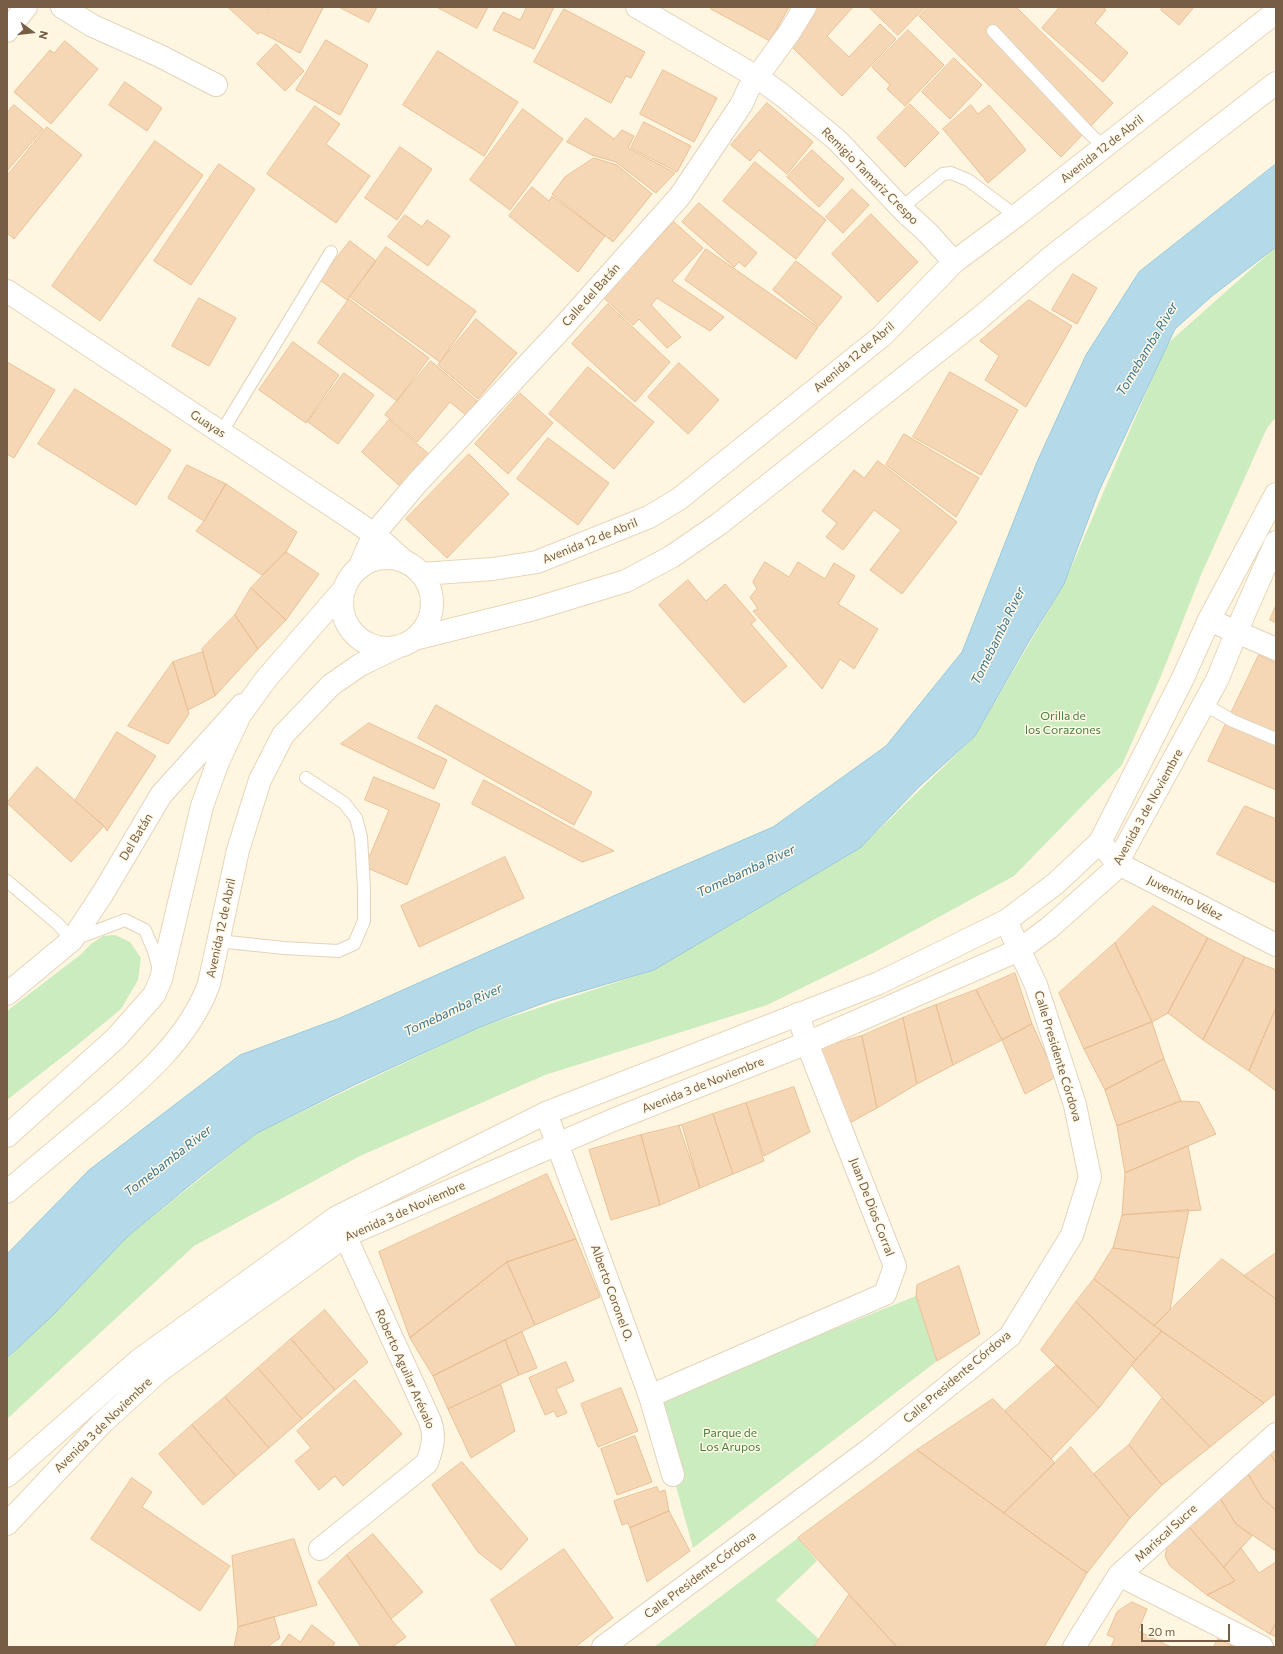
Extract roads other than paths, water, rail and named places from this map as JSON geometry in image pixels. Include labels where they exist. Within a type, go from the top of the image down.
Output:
[{"type":"street","points":[[7,31],[26,7]]},
{"type":"street","points":[[62,7],[93,26],[160,56],[216,85]]},
{"type":"street","name":"Remigio Tamariz Crespo","points":[[637,7],[757,77],[782,95],[837,140],[901,208],[928,233],[954,262]]},
{"type":"street","name":"Calle del Batán","points":[[359,568],[374,534],[417,483],[564,326],[680,196],[741,104],[749,88],[805,7]]},
{"type":"street","name":"Avenida 12 de Abril","points":[[413,568],[493,569],[537,562],[649,517],[679,499],[882,336],[954,262],[1016,216],[1276,12]]},
{"type":"street","name":"Avenida 12 de Abril","points":[[345,588],[342,600],[343,612],[347,623],[362,641],[374,646],[385,648],[534,610],[626,581],[671,557],[719,524],[981,317],[1050,258],[1276,84]]},
{"type":"street","name":"Guayas","points":[[7,291],[374,534],[413,568]]},
{"type":"street","name":"Avenida 3 de Noviembre","points":[[7,1476],[138,1360],[341,1227],[546,1113],[879,983],[1006,921],[1055,884],[1100,842],[1182,680],[1209,620],[1276,494]]},
{"type":"street","name":"Avenida 3 de Noviembre","points":[[7,1524],[100,1424],[158,1372],[341,1227],[558,1144],[613,1120],[807,1043],[1019,950],[1049,928],[1112,872],[1217,680],[1236,632],[1276,542]]},
{"type":"street","name":"Avenida 12 de Abril","points":[[7,1136],[116,1038],[154,995],[161,979],[204,799],[218,762],[240,715],[266,679],[345,588],[351,577],[359,568],[370,562],[381,559],[393,559],[413,568],[427,583],[431,593],[431,613],[422,632],[406,643],[360,665],[331,685],[283,735],[260,780],[238,850],[209,984],[202,1003],[189,1025],[173,1045],[139,1081],[7,1192]]},
{"type":"street","points":[[1209,620],[1276,649]]},
{"type":"street","name":"Del Batán","points":[[7,994],[72,940],[103,893],[161,795],[266,679]]},
{"type":"street","name":"Juventino Vélez","points":[[1100,842],[1117,863],[1276,945]]},
{"type":"street","name":"Calle Presidente Córdova","points":[[603,1647],[869,1450],[1010,1336],[1072,1235],[1090,1177],[1075,1105],[1036,985],[1006,921]]},
{"type":"street","name":"Juan De Dios Corral","points":[[650,1396],[885,1294],[895,1266],[807,1043],[798,1014]]},
{"type":"street","name":"Alberto Coronel O.","points":[[546,1113],[650,1396],[673,1475]]},
{"type":"street","name":"Roberto Aguilar Arévalo","points":[[320,1549],[427,1463],[433,1445],[433,1431],[430,1421],[341,1227]]},
{"type":"street","name":"Mariscal Sucre","points":[[1074,1647],[1119,1575],[1276,1434]]},
{"type":"street","points":[[1119,1575],[1262,1647]]},
{"type":"lane","points":[[993,31],[1087,131],[1104,147]]},
{"type":"lane","points":[[901,208],[943,174],[951,172],[968,180],[1016,216]]},
{"type":"lane","points":[[221,432],[331,252]]},
{"type":"lane","points":[[1204,704],[1233,721],[1276,739]]},
{"type":"lane","points":[[218,941],[284,948],[338,951],[354,944],[364,921],[361,837],[356,818],[344,802],[306,778]]},
{"type":"lane","points":[[7,881],[58,924],[72,940],[124,920],[145,930],[154,951],[161,979]]},
{"type":"water","name":"Tomebamba River","points":[[1276,164],[1276,247],[1212,296],[1175,329],[1099,491],[1064,584],[1029,641],[975,736],[920,786],[860,848],[654,970],[549,1001],[480,1027],[356,1084],[257,1133],[201,1176],[127,1237],[53,1315],[7,1358],[7,1254],[89,1170],[240,1055],[340,1018],[638,885],[773,827],[886,746],[962,652],[1037,462],[1086,355],[1139,272]]},
{"type":"park label","name":"Orilla de los Corazones","points":[[1063,723]]},
{"type":"park label","name":"Parque de Los Arupos","points":[[730,1440]]}]
